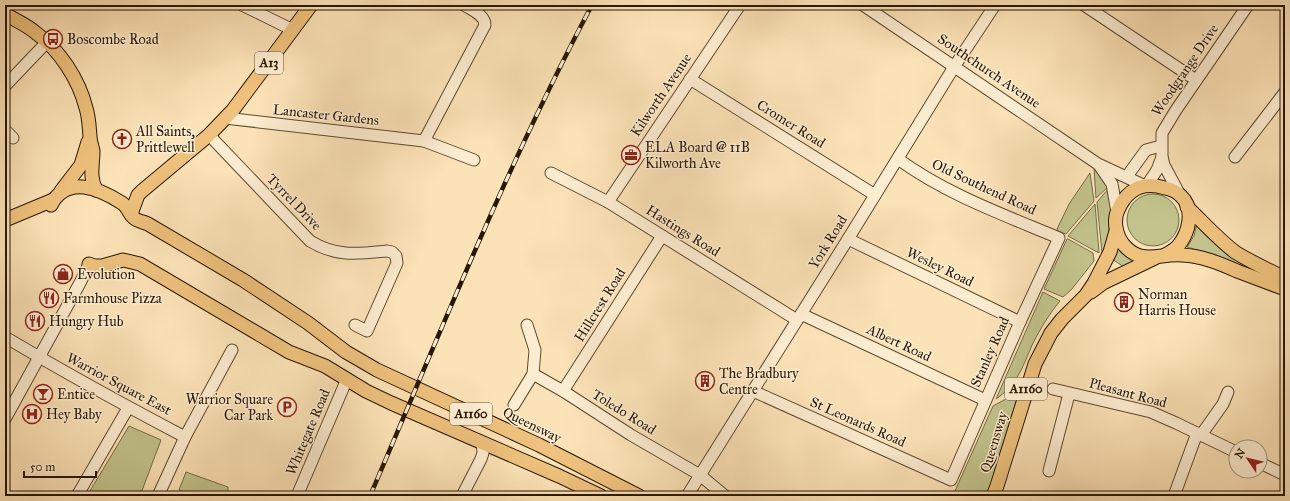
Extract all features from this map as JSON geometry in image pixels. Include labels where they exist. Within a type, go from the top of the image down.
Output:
[{"type":"main road","name":"A13","points":[[133,216],[138,195],[209,135],[225,118],[240,101],[311,5]]},
{"type":"main road","points":[[5,14],[36,32],[47,42],[62,59],[73,76],[82,96],[89,122],[93,150],[93,184],[96,190]]},
{"type":"main road","points":[[54,200],[81,165],[90,137]]},
{"type":"main road","points":[[1117,212],[1124,199],[1132,192],[1145,185]]},
{"type":"main road","name":"Southchurch Avenue","points":[[1145,185],[1158,185],[1180,195]]},
{"type":"main road","points":[[5,220],[54,200],[69,188],[78,186],[96,190],[124,204],[133,216]]},
{"type":"main road","points":[[1180,195],[1188,207],[1213,233],[1235,251],[1249,260],[1285,278]]},
{"type":"main road","name":"A1160","points":[[1160,257],[1177,247],[1185,235],[1189,221],[1188,207]]},
{"type":"main road","name":"Southchurch Avenue","points":[[1116,231],[1117,212]]},
{"type":"main road","name":"Queensway","points":[[133,216],[243,280],[303,320],[346,352],[377,370],[539,445],[619,487],[640,496]]},
{"type":"main road","name":"Queensway","points":[[1086,295],[1103,268],[1110,252],[1116,231]]},
{"type":"main road","name":"A1160","points":[[1116,231],[1124,245],[1136,254],[1144,257],[1181,255],[1207,259],[1285,289]]},
{"type":"main road","name":"Queensway","points":[[992,496],[997,486],[1035,364],[1051,333],[1062,319],[1086,295],[1103,284],[1160,257]]},
{"type":"main road","name":"A1160","points":[[89,264],[102,266],[123,260],[140,264],[289,352],[325,366],[366,391],[559,476],[600,496]]},
{"type":"street","points":[[242,5],[293,30]]},
{"type":"street","points":[[424,141],[485,25],[483,17],[464,5]]},
{"type":"street","name":"Kilworth Avenue","points":[[608,202],[740,5]]},
{"type":"street","name":"Southchurch Avenue","points":[[863,5],[1098,164],[1145,185]]},
{"type":"street","name":"York Road","points":[[687,496],[954,67],[995,5]]},
{"type":"street","points":[[1084,5],[1196,80]]},
{"type":"street","name":"Woodgrange Drive","points":[[1145,185],[1154,175],[1161,151],[1164,129],[1248,5]]},
{"type":"street","points":[[5,86],[47,42]]},
{"type":"street","name":"Cromer Road","points":[[690,79],[875,196]]},
{"type":"street","points":[[1235,158],[1285,92]]},
{"type":"street","name":"Lancaster Gardens","points":[[225,118],[424,141],[474,160]]},
{"type":"street","name":"Tyrrel Drive","points":[[209,135],[310,241],[318,246],[342,254],[387,251],[392,252],[396,256],[397,263],[367,331],[355,326]]},
{"type":"street","points":[[1130,172],[1146,150],[1161,151],[1164,165],[1180,195]]},
{"type":"street","name":"Old Southend Road","points":[[898,159],[931,181],[1059,238]]},
{"type":"street","name":"Southchurch Avenue","points":[[1098,164],[1112,184],[1117,212]]},
{"type":"street","name":"Hastings Road","points":[[551,173],[608,202],[662,236],[799,317]]},
{"type":"street","name":"Hillcrest Road","points":[[563,391],[662,236]]},
{"type":"street","name":"Stanley Road","points":[[951,480],[985,400],[1059,238]]},
{"type":"street","name":"Wesley Road","points":[[848,239],[1020,322]]},
{"type":"street","points":[[5,419],[89,264]]},
{"type":"street","name":"Albert Road","points":[[799,317],[985,400]]},
{"type":"street","points":[[514,405],[533,374],[535,350],[527,324]]},
{"type":"street","name":"Warrior Square East","points":[[5,337],[128,408],[185,437]]},
{"type":"street","points":[[158,496],[185,437],[232,350]]},
{"type":"street","name":"Toledo Road","points":[[533,374],[563,391],[631,435],[700,475],[725,496]]},
{"type":"street","name":"Whitegate Road","points":[[297,496],[347,379]]},
{"type":"street","name":"Pleasant Road","points":[[1053,389],[1069,394],[1151,412],[1176,422],[1228,448]]},
{"type":"street","name":"St Leonards Road","points":[[753,391],[951,480]]},
{"type":"street","points":[[1174,496],[1199,434],[1223,404],[1228,392]]},
{"type":"street","points":[[1049,471],[1069,394]]},
{"type":"street","points":[[77,496],[128,408]]},
{"type":"street","points":[[462,496],[481,459],[483,453],[482,442]]},
{"type":"street","points":[[1268,467],[1285,475]]},
{"type":"street","points":[[619,487],[632,496]]},
{"type":"green space","points":[[1094,168],[1103,176],[1109,186],[1096,198]]},
{"type":"green space","points":[[1090,173],[1094,201],[1066,234],[1058,231],[1057,229],[1069,204]]},
{"type":"green space","points":[[1109,188],[1111,213],[1104,254],[1102,253],[1097,202]]},
{"type":"green space","points":[[1153,194],[1163,196],[1171,202],[1177,210],[1179,220],[1177,230],[1171,238],[1163,244],[1153,246],[1143,244],[1135,238],[1129,230],[1127,220],[1129,210],[1135,202],[1143,196]]},
{"type":"green space","points":[[1095,204],[1099,252],[1099,253],[1068,236]]},
{"type":"green space","points":[[1197,223],[1254,269],[1254,271],[1211,254],[1187,247],[1194,236]]},
{"type":"green space","points":[[1067,239],[1093,253],[1094,261],[1071,290],[1063,297],[1044,289]]},
{"type":"green space","points":[[1119,246],[1139,261],[1123,268],[1112,259]]},
{"type":"green space","points":[[1043,292],[1060,301],[1039,332],[1015,381],[996,399]]},
{"type":"green space","points":[[1019,392],[991,486],[986,496],[952,496],[993,406]]},
{"type":"green space","points":[[129,426],[161,440],[140,496],[87,496]]},
{"type":"green space","points":[[186,472],[228,487],[228,496],[195,496],[179,490]]},
{"type":"railway","points":[[370,496],[449,310],[504,186],[561,65],[592,5]]},
{"type":"place","name":"Boscombe Road","points":[[53,39]]},
{"type":"place","name":"All Saints, Prittlewell","points":[[122,139]]},
{"type":"place","name":"ELA Board @ 11B Kilworth Ave","points":[[631,155]]},
{"type":"place","name":"Evolution","points":[[63,274]]},
{"type":"place","name":"Farmhouse Pizza","points":[[49,298]]},
{"type":"place","name":"Norman Harris House","points":[[1124,302]]},
{"type":"place","name":"Hungry Hub","points":[[35,321]]},
{"type":"place","name":"The Bradbury Centre","points":[[705,381]]},
{"type":"place","name":"Entice","points":[[43,394]]},
{"type":"place","name":"Warrior Square Car Park","points":[[287,407]]},
{"type":"place","name":"Hey Baby","points":[[32,414]]}]
